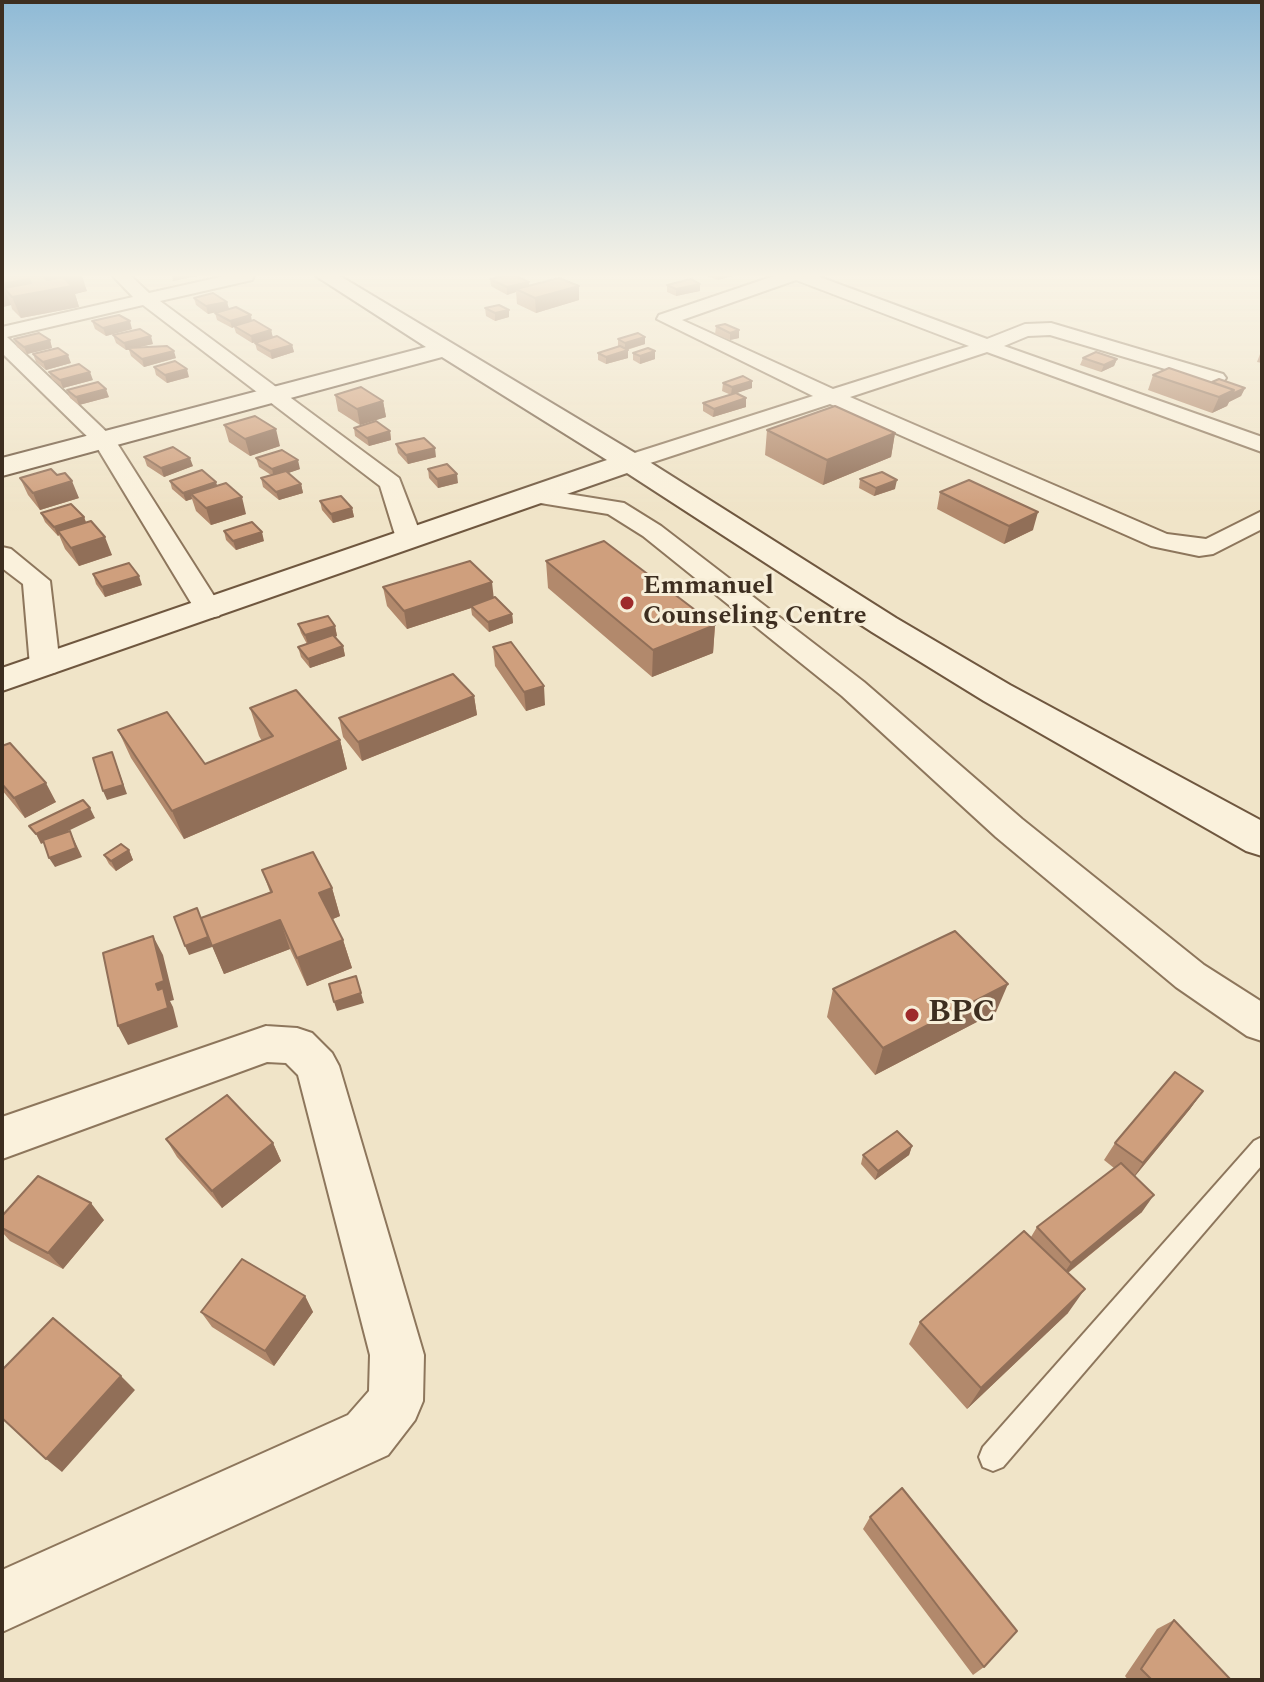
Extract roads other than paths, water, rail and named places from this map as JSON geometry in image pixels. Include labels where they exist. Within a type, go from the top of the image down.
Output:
[{"type":"main road","points":[[2,467],[426,354]]},
{"type":"main road","points":[[451,354],[630,462],[872,618],[997,693],[1262,840]]},
{"type":"main road","points":[[2,680],[630,462]]},
{"type":"main road","points":[[997,693],[1074,751],[1262,866]]},
{"type":"street","points":[[15,354],[104,440],[209,610]]},
{"type":"street","points":[[220,354],[391,483],[409,538]]},
{"type":"street","points":[[739,354],[1160,541],[1199,548],[1213,546],[1262,519]]},
{"type":"street","points":[[630,462],[960,354]]},
{"type":"street","points":[[1011,354],[1262,445]]},
{"type":"street","points":[[1137,354],[1216,378]]},
{"type":"street","points":[[537,496],[615,508],[652,531],[853,689],[1009,828],[1178,967],[1262,1024]]},
{"type":"street","points":[[2,555],[36,581],[45,666]]},
{"type":"street","points":[[2,1138],[266,1044],[297,1046],[317,1066],[397,1355],[396,1401],[368,1435],[2,1601]]},
{"type":"lane","points":[[993,1457],[1262,1148]]},
{"type":"place","name":"Emmanuel Counseling Centre","points":[[627,603]]},
{"type":"place","name":"BPC","points":[[912,1015]]}]
